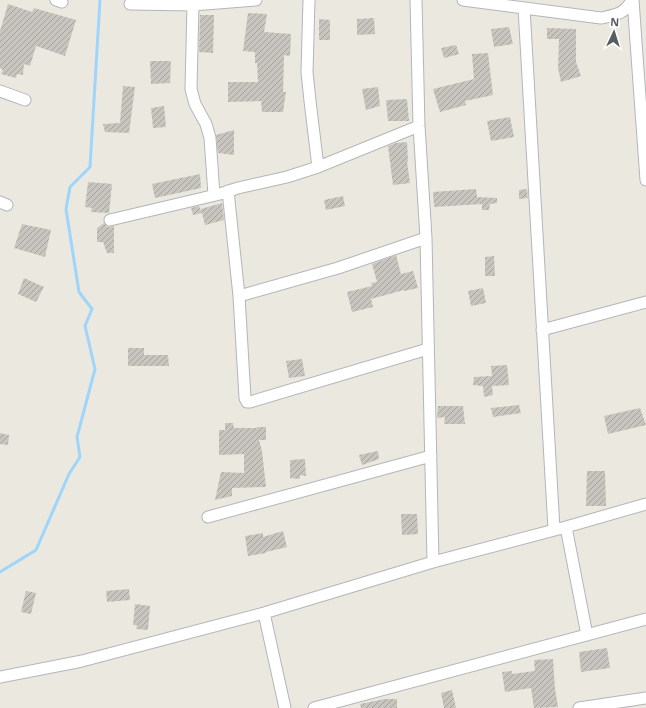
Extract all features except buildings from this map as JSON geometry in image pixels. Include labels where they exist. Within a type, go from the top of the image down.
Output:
[{"type":"street","points":[[130,4],[193,5],[256,0]]},
{"type":"street","points":[[309,0],[307,72],[318,167]]},
{"type":"street","points":[[416,0],[419,126],[426,238],[433,562]]},
{"type":"street","points":[[463,0],[601,18],[616,15],[629,6],[633,0]]},
{"type":"street","points":[[633,0],[644,111],[646,180]]},
{"type":"street","points":[[193,5],[191,89],[195,104],[206,124],[210,138],[214,195]]},
{"type":"street","points":[[524,8],[554,530]]},
{"type":"street","points":[[0,91],[25,100]]},
{"type":"street","points":[[110,220],[287,177],[318,167],[419,126]]},
{"type":"street","points":[[228,191],[239,296],[246,402],[428,349]]},
{"type":"street","points":[[239,296],[338,268],[426,238]]},
{"type":"street","points":[[542,330],[646,302]]},
{"type":"street","points":[[208,517],[431,456]]},
{"type":"street","points":[[0,678],[82,661],[264,613],[433,562],[646,504]]},
{"type":"street","points":[[566,527],[587,635]]},
{"type":"street","points":[[264,613],[285,708]]},
{"type":"street","points":[[314,708],[646,619]]},
{"type":"street","points":[[579,708],[603,706],[646,698]]},
{"type":"waterway","points":[[0,572],[36,550],[69,474],[80,457],[77,437],[95,369],[85,326],[92,309],[79,292],[66,209],[70,187],[90,167],[100,0]]}]
